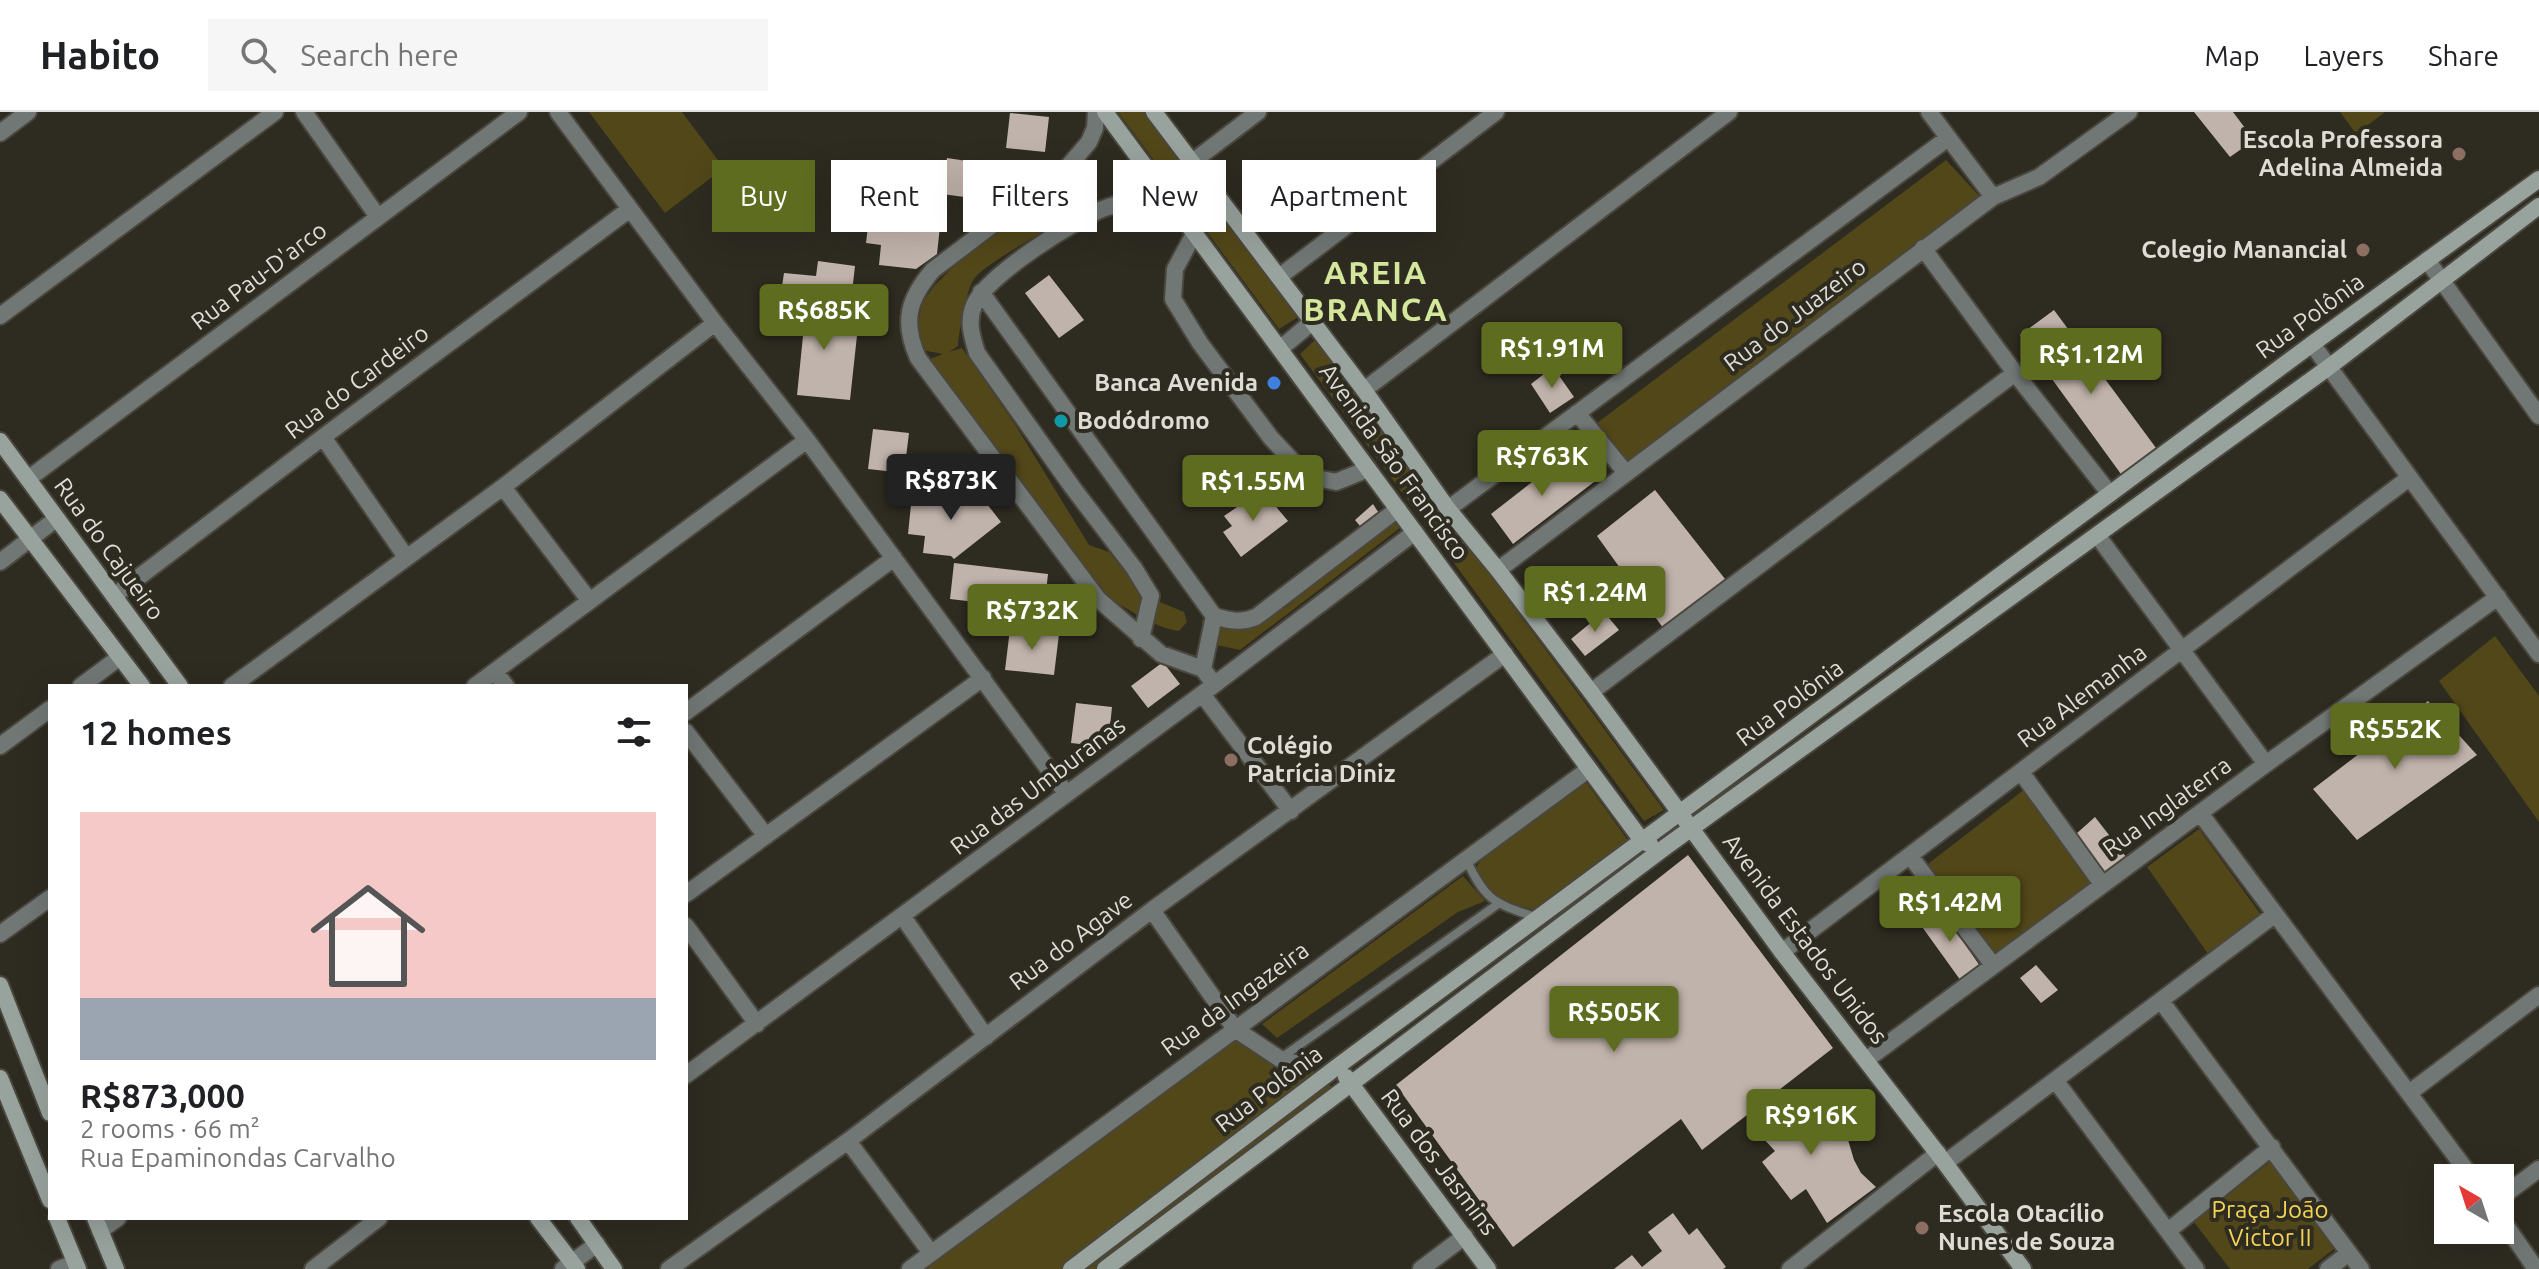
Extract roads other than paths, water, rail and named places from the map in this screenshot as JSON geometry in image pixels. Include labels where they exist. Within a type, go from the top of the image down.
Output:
[{"type":"street","points":[[0,133],[28,112]]},
{"type":"street","points":[[0,316],[275,112]]},
{"type":"street","points":[[304,112],[378,217]]},
{"type":"street","name":"Rua Pau-D'arco","points":[[28,479],[519,112]]},
{"type":"street","points":[[558,112],[715,323],[807,440],[1066,793]]},
{"type":"street","points":[[1096,112],[1095,128],[1089,142],[1066,169],[933,270],[913,300],[908,328],[918,358],[1098,599],[1161,654],[1203,669]]},
{"type":"street","name":"Avenida São Francisco","points":[[1105,112],[1140,160]]},
{"type":"street","name":"Avenida São Francisco","points":[[1154,112],[1189,160]]},
{"type":"street","points":[[1195,160],[1258,112]]},
{"type":"street","points":[[1279,277],[1496,112]]},
{"type":"street","points":[[1364,390],[1729,112]]},
{"type":"street","points":[[1929,112],[1993,197]]},
{"type":"street","name":"Rua do Juazeiro","points":[[1498,570],[1993,197],[2039,177],[2129,112]]},
{"type":"street","points":[[1448,509],[1948,138]]},
{"type":"street","name":"Rua Polônia","points":[[1071,1269],[1338,1066],[2312,344],[2537,184]]},
{"type":"street","points":[[1113,206],[1083,218],[998,276],[981,292],[970,319],[977,353],[1151,596],[1141,639]]},
{"type":"street","name":"Rua Polônia","points":[[1105,1269],[1664,848],[2329,367],[2539,206]]},
{"type":"street","name":"Avenida São Francisco","points":[[1226,208],[1364,390],[1448,509],[1591,692],[1680,814]]},
{"type":"street","name":"Rua do Cardeiro","points":[[114,596],[630,209]]},
{"type":"street","points":[[1194,234],[1175,269],[1173,299],[1200,343],[1271,438],[1299,468],[1317,478],[1336,482],[1368,469]]},
{"type":"street","name":"Avenida São Francisco","points":[[1194,234],[1643,842]]},
{"type":"street","points":[[1923,248],[2015,373],[2110,494]]},
{"type":"street","points":[[2427,260],[2539,416]]},
{"type":"street","points":[[981,292],[1214,616],[1242,621],[1261,614],[1398,509]]},
{"type":"street","points":[[235,684],[503,487],[715,323]]},
{"type":"street","points":[[1281,348],[1311,323]]},
{"type":"street","points":[[2312,344],[2539,654]]},
{"type":"street","points":[[1591,692],[2015,373]]},
{"type":"street","points":[[1577,413],[1626,473]]},
{"type":"street","points":[[323,437],[406,557]]},
{"type":"street","points":[[478,684],[807,440]]},
{"type":"street","name":"Rua do Cajueiro","points":[[0,441],[179,684]]},
{"type":"street","name":"Rua Alemanha","points":[[1782,952],[2409,478]]},
{"type":"street","points":[[503,487],[589,600]]},
{"type":"street","points":[[0,499],[140,684]]},
{"type":"street","points":[[0,562],[56,519]]},
{"type":"street","name":"Rua das Umburanas","points":[[688,1074],[903,917],[1415,532]]},
{"type":"street","points":[[2097,535],[2266,764]]},
{"type":"street","points":[[688,711],[894,558]]},
{"type":"street","name":"Rua Inglaterra","points":[[1866,1060],[2102,884],[2498,597]]},
{"type":"street","points":[[1214,616],[1203,669],[1208,689],[1291,811]]},
{"type":"street","name":"Rua do Agave","points":[[669,1269],[848,1141],[1152,910],[1505,654]]},
{"type":"street","points":[[84,684],[120,657]]},
{"type":"street","points":[[495,672],[504,684]]},
{"type":"street","points":[[688,893],[983,678]]},
{"type":"street","points":[[0,746],[48,710]]},
{"type":"street","points":[[688,735],[766,836]]},
{"type":"street","name":"Rua da Ingazeira","points":[[910,1269],[1589,769]]},
{"type":"street","points":[[2021,772],[2102,884]]},
{"type":"street","points":[[2200,813],[2462,1164]]},
{"type":"street","name":"Avenida Estados Unidos","points":[[1680,814],[2023,1269]]},
{"type":"street","points":[[1643,842],[1664,848]]},
{"type":"street","points":[[1910,856],[1993,965]]},
{"type":"street","points":[[0,934],[48,899]]},
{"type":"street","points":[[1152,910],[1235,1029],[1280,1059],[1302,1065]]},
{"type":"street","points":[[1790,1269],[2055,1080],[2274,915]]},
{"type":"street","points":[[903,917],[986,1037]]},
{"type":"street","points":[[688,929],[757,1024]]},
{"type":"street","points":[[0,985],[45,1086]]},
{"type":"street","points":[[2409,1093],[2539,995]]},
{"type":"street","points":[[2161,1001],[2361,1269]]},
{"type":"street","name":"Rua dos Jasmins","points":[[1338,1066],[1488,1269]]},
{"type":"street","points":[[0,1078],[43,1164],[48,1190]]},
{"type":"street","points":[[2055,1080],[2196,1269]]},
{"type":"street","points":[[848,1141],[931,1253]]},
{"type":"street","points":[[2168,1231],[2272,1147]]},
{"type":"street","points":[[2514,1188],[2539,1169]]},
{"type":"street","points":[[58,1220],[71,1267]]},
{"type":"street","points":[[313,1269],[376,1220]]},
{"type":"street","points":[[539,1220],[571,1267],[597,1244]]},
{"type":"street","points":[[579,1220],[614,1269]]},
{"type":"street","points":[[98,1224],[116,1269]]},
{"type":"street","points":[[1421,1269],[1465,1236]]},
{"type":"street","points":[[2514,1237],[2536,1269]]},
{"type":"street","points":[[2328,1269],[2349,1253]]},
{"type":"lane","points":[[1465,859],[1477,884],[1493,901],[1539,918]]},
{"type":"lane","points":[[1280,1059],[1498,904]]},
{"type":"place","name":"Escola Professora Adelina Almeida","points":[[2459,154]]},
{"type":"place","name":"Colegio Manancial","points":[[2363,250]]},
{"type":"place","name":"Banca Avenida","points":[[1274,383]]},
{"type":"place","name":"Bodódromo","points":[[1061,421]]},
{"type":"place","name":"Colégio Patrícia Diniz","points":[[1231,760]]},
{"type":"place","name":"Escola Otacílio Nunes de Souza","points":[[1922,1228]]},
{"type":"district","name":"AREIA BRANCA","points":[[1376,292]]},
{"type":"park label","name":"Praça João Victor II","points":[[2270,1224]]}]
